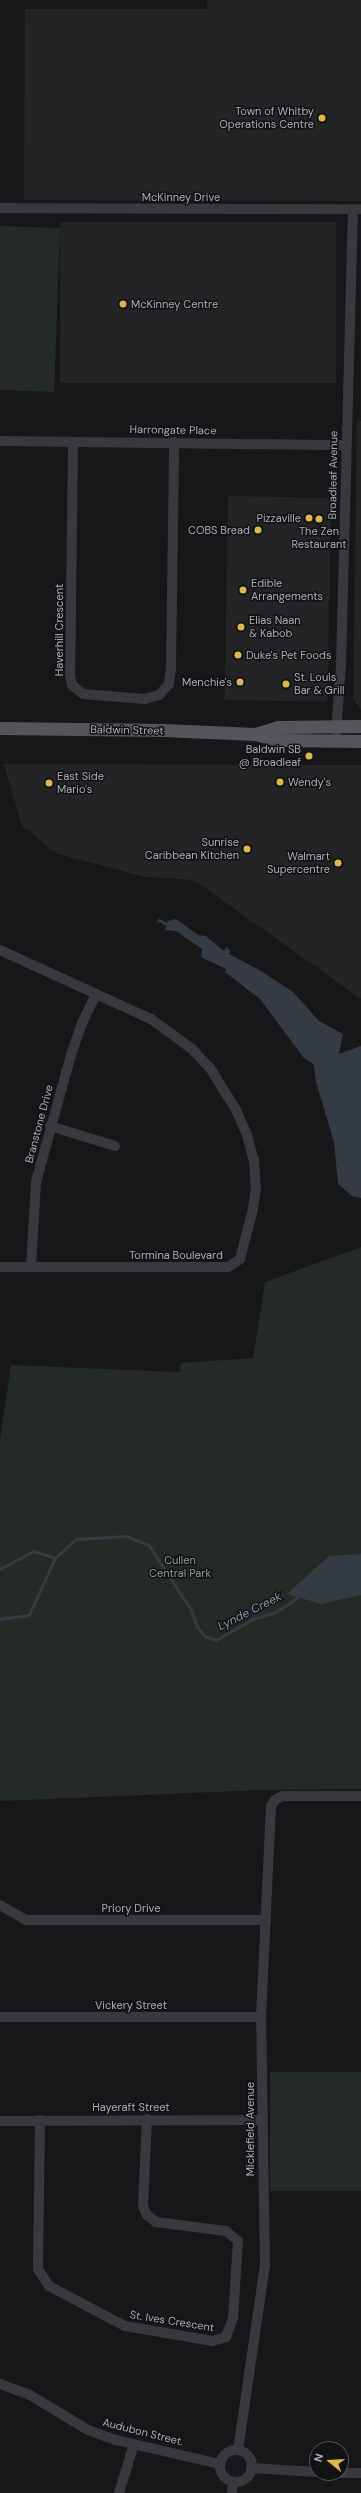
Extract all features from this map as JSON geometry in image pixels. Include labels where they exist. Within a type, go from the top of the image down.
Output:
[{"type":"main road","name":"Baldwin Street","points":[[255,734],[278,727],[336,725],[361,726]]},
{"type":"main road","name":"Baldwin Street","points":[[0,728],[255,734],[278,740],[361,741]]},
{"type":"street","name":"McKinney Drive","points":[[0,208],[357,209]]},
{"type":"street","name":"Broadleaf Avenue","points":[[336,741],[341,664],[346,445],[357,209]]},
{"type":"street","name":"Harrongate Place","points":[[0,441],[346,445]]},
{"type":"street","name":"Haverhill Crescent","points":[[73,442],[70,675],[72,685],[83,694],[145,699],[159,695],[169,684],[171,668],[174,442]]},
{"type":"street","name":"Tormina Boulevard","points":[[0,950],[151,1019],[173,1033],[210,1068],[223,1087],[247,1135],[255,1181],[253,1209],[240,1259],[228,1267],[0,1267]]},
{"type":"street","name":"Branstone Drive","points":[[31,1267],[36,1182],[50,1126],[82,1023],[96,994]]},
{"type":"street","points":[[50,1126],[115,1146]]},
{"type":"street","name":"Micklefield Avenue","points":[[238,2450],[265,2265],[261,2120],[261,2017],[271,1806],[282,1796],[361,1796]]},
{"type":"street","name":"Priory Drive","points":[[0,1905],[26,1920],[266,1920]]},
{"type":"street","name":"Vickery Street","points":[[0,2017],[261,2017]]},
{"type":"street","name":"Hayeraft Street","points":[[0,2121],[148,2119],[261,2120]]},
{"type":"street","name":"St. Ives Crescent","points":[[40,2120],[38,2269],[49,2286],[124,2326],[213,2341],[226,2337],[233,2318],[238,2241],[226,2231],[156,2222],[147,2215],[143,2206],[148,2119]]},
{"type":"street","name":"Audubon Street.","points":[[0,2384],[30,2395],[88,2430],[134,2444],[220,2464]]},
{"type":"street","points":[[119,2493],[134,2444]]},
{"type":"street","points":[[238,2450],[248,2456],[252,2468],[244,2479],[233,2482],[224,2477],[220,2464],[227,2453],[238,2450]]},
{"type":"street","points":[[252,2468],[309,2472]]},
{"type":"street","points":[[349,2473],[361,2473]]},
{"type":"street","points":[[232,2493],[233,2482]]},
{"type":"shaded area","points":[[207,0],[361,0],[361,201],[24,200],[25,9],[207,9]]},
{"type":"shaded area","points":[[60,222],[336,222],[336,383],[60,383]]},
{"type":"shaded area","points":[[357,421],[361,421],[361,710],[353,699]]},
{"type":"shaded area","points":[[228,496],[331,498],[327,702],[224,700]]},
{"type":"shaded area","points":[[4,764],[361,765],[361,999],[194,880],[146,877],[58,854],[22,826]]},
{"type":"shaded area","points":[[176,919],[198,935],[206,936],[224,951],[226,947],[231,951],[229,954],[261,971],[293,992],[319,1021],[343,1034],[339,1054],[361,1046],[361,1198],[352,1196],[338,1184],[334,1142],[316,1082],[314,1065],[303,1057],[260,999],[225,972],[226,969],[201,957],[202,949],[176,931],[165,930],[168,921]]},
{"type":"shaded area","points":[[361,1554],[361,1595],[321,1604],[287,1594],[329,1556]]},
{"type":"green space","points":[[0,226],[60,228],[54,392],[0,390]]},
{"type":"green space","name":"Cullen Central Park","points":[[361,1247],[361,1789],[259,1790],[0,1801],[0,1440],[11,1365],[180,1372],[181,1363],[253,1358],[265,1282]]},
{"type":"green space","points":[[270,2072],[361,2072],[361,2191],[270,2191]]},
{"type":"waterway","points":[[159,920],[169,925]]},
{"type":"waterway","name":"Lynde Creek","points":[[0,1619],[29,1615],[55,1558],[76,1539],[126,1536],[149,1545],[192,1611],[197,1626],[205,1636],[216,1640],[253,1619],[276,1612],[300,1596]]},
{"type":"waterway","points":[[0,1569],[34,1551],[55,1558]]},
{"type":"place","name":"Town of Whitby Operations Centre","points":[[322,118]]},
{"type":"place","name":"McKinney Centre","points":[[123,304]]},
{"type":"place","name":"Pizzaville","points":[[309,518]]},
{"type":"place","name":"The Zen Restaurant","points":[[319,519]]},
{"type":"place","name":"COBS Bread","points":[[258,530]]},
{"type":"place","name":"Edible Arrangements","points":[[243,590]]},
{"type":"place","name":"Elias Naan & Kabob","points":[[241,627]]},
{"type":"place","name":"Duke's Pet Foods","points":[[238,655]]},
{"type":"place","name":"Menchie's","points":[[240,682]]},
{"type":"place","name":"St. Louis Bar & Grill","points":[[286,684]]},
{"type":"place","name":"Baldwin SB @ Broadleaf","points":[[309,756]]},
{"type":"place","name":"Wendy's","points":[[280,782]]},
{"type":"place","name":"East Side Mario's","points":[[49,783]]},
{"type":"place","name":"Sunrise Caribbean Kitchen","points":[[247,849]]},
{"type":"place","name":"Walmart Supercentre","points":[[338,863]]}]
